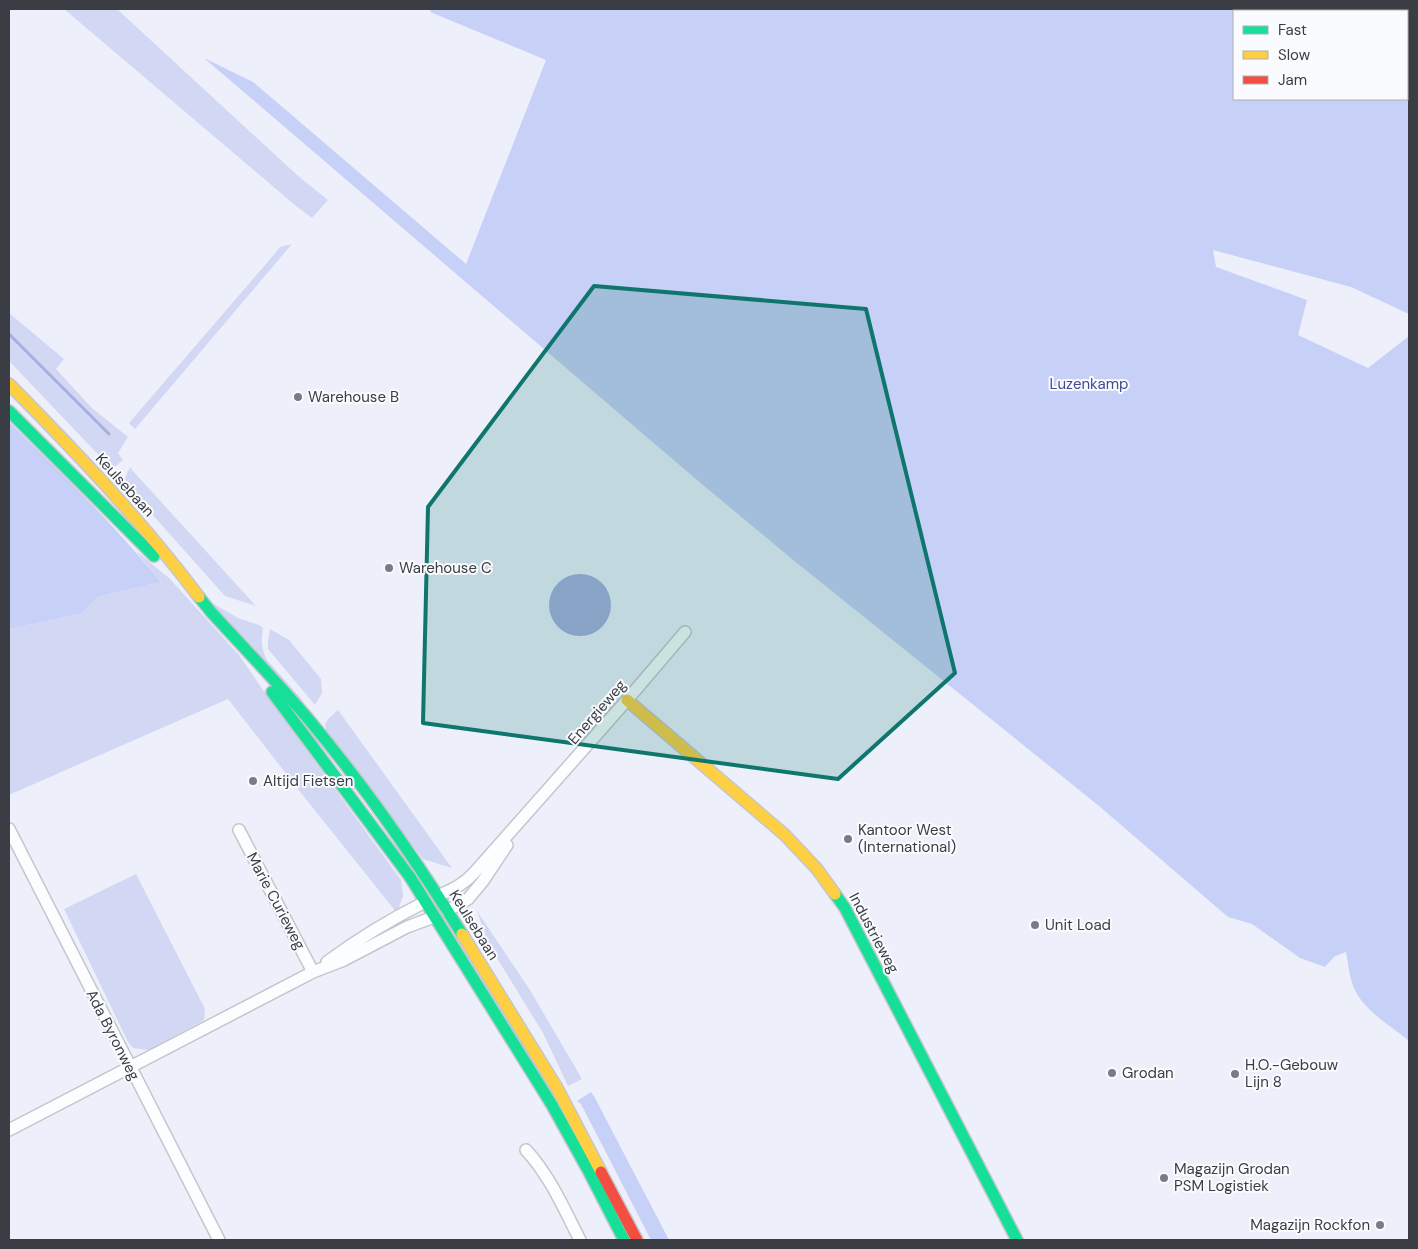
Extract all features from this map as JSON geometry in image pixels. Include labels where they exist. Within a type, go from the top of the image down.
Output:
[{"type":"main road","name":"Keulsebaan","points":[[9,384],[89,466],[173,562],[211,612],[292,700],[380,810],[438,896],[558,1088],[637,1240]]},
{"type":"main road","name":"Keulsebaan","points":[[9,411],[211,612]]},
{"type":"main road","name":"Keulsebaan","points":[[246,652],[283,707],[410,877],[552,1105],[624,1240]]},
{"type":"main road","name":"Industrieweg","points":[[627,700],[785,835],[817,869],[845,908],[1016,1240]]},
{"type":"main road","name":"Energieweg","points":[[425,902],[438,896]]},
{"type":"main road","name":"Energieweg","points":[[434,917],[447,911]]},
{"type":"street","name":"Energieweg","points":[[438,896],[466,882],[627,700],[684,632]]},
{"type":"street","name":"Energieweg","points":[[447,911],[468,899],[483,881],[530,810]]},
{"type":"street","name":"Ada Byronweg","points":[[9,829],[219,1240]]},
{"type":"street","name":"Marie Curieweg","points":[[239,830],[314,972]]},
{"type":"street","points":[[314,972],[343,949],[425,902]]},
{"type":"street","points":[[9,1130],[314,972],[344,960],[407,927],[434,917]]},
{"type":"street","points":[[526,1150],[538,1164],[552,1186],[580,1240]]},
{"type":"highlighted area","points":[[594,286],[866,309],[955,673],[838,779],[423,723],[428,507]]},
{"type":"shaded area","points":[[64,9],[117,9],[297,175],[328,200],[312,218]]},
{"type":"shaded area","points":[[292,244],[135,429],[129,423],[280,247]]},
{"type":"shaded area","points":[[9,313],[64,359],[56,369],[92,408],[128,437],[118,453],[123,460],[112,469],[9,361]]},
{"type":"shaded area","points":[[130,467],[256,606],[225,596],[124,483]]},
{"type":"shaded area","points":[[135,550],[169,578],[239,655],[401,880],[403,896],[397,913],[228,699],[9,795],[9,629],[80,614],[97,597],[161,582]]},
{"type":"shaded area","points":[[580,574],[592,576],[602,583],[609,593],[611,605],[609,617],[602,627],[592,634],[580,636],[568,634],[558,627],[551,617],[549,605],[551,593],[558,583],[568,576]]},
{"type":"shaded area","points":[[212,603],[238,618],[263,628],[262,645],[267,660],[304,702],[288,691]]},
{"type":"shaded area","points":[[270,629],[289,640],[321,679],[322,693],[315,705],[268,649]]},
{"type":"shaded area","points":[[338,710],[452,868],[423,859],[327,734],[325,724]]},
{"type":"shaded area","points":[[136,874],[205,1009],[204,1020],[149,1050],[133,1048],[128,1042],[64,909]]},
{"type":"shaded area","points":[[477,911],[530,990],[582,1079],[568,1086],[543,1033],[489,945]]},
{"type":"green space","name":"Luzenkamp","points":[[432,9],[1409,9],[1409,314],[1351,287],[1213,250],[1216,267],[1307,300],[1298,335],[1368,368],[1409,336],[1409,1041],[1376,1016],[1356,993],[1349,971],[1346,952],[1335,956],[1325,967],[1300,958],[1252,924],[1228,917],[1099,806],[792,559],[697,480],[204,58],[253,82],[466,264],[546,60],[430,12]]},
{"type":"green space","points":[[9,422],[49,460],[125,540],[161,582],[97,597],[80,614],[9,629]]},
{"type":"green space","points":[[591,1092],[669,1240],[651,1240],[581,1104],[577,1101]]},
{"type":"waterway","points":[[9,334],[109,434]]},
{"type":"traffic: fast","points":[[9,411],[154,556]]},
{"type":"traffic: fast","points":[[199,597],[331,746],[371,798],[462,934]]},
{"type":"traffic: fast","points":[[272,692],[410,877],[552,1105],[624,1240]]},
{"type":"traffic: fast","points":[[835,894],[845,908],[1017,1240]]},
{"type":"traffic: slow","points":[[9,384],[108,488],[155,541],[199,597]]},
{"type":"traffic: slow","points":[[627,700],[785,835],[817,869],[835,894]]},
{"type":"traffic: slow","points":[[462,934],[557,1088],[601,1172]]},
{"type":"traffic: jam","points":[[601,1172],[637,1240]]},
{"type":"place","name":"Warehouse B","points":[[298,397]]},
{"type":"place","name":"Warehouse C","points":[[389,568]]},
{"type":"place","name":"Altijd Fietsen","points":[[253,781]]},
{"type":"place","name":"Kantoor West (International)","points":[[848,839]]},
{"type":"place","name":"Unit Load","points":[[1035,925]]},
{"type":"place","name":"Grodan","points":[[1112,1073]]},
{"type":"place","name":"H.O.-Gebouw Lijn 8","points":[[1235,1074]]},
{"type":"place","name":"Magazijn Grodan PSM Logistiek","points":[[1164,1178]]},
{"type":"place","name":"Magazijn Rockfon","points":[[1380,1225]]}]
